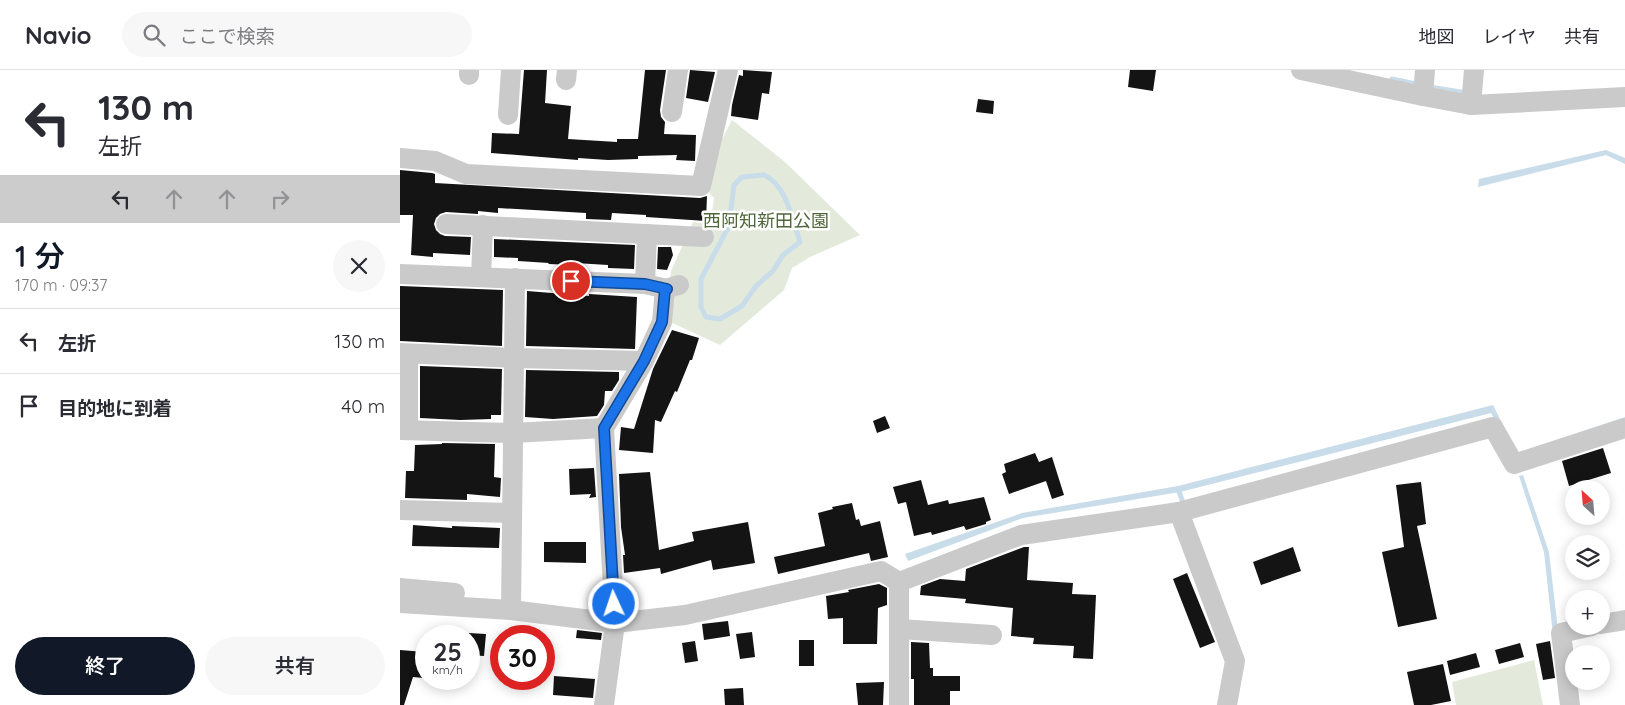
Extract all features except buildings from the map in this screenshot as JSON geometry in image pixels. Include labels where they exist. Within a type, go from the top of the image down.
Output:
[{"type":"street","points":[[508,115],[511,70]]},
{"type":"street","points":[[672,112],[678,70]]},
{"type":"street","points":[[400,158],[435,160],[466,174],[701,186],[728,70]]},
{"type":"street","points":[[1301,70],[1332,73],[1423,96],[1471,104],[1625,97]]},
{"type":"street","points":[[1423,96],[1425,72]]},
{"type":"street","points":[[1471,104],[1474,76]]},
{"type":"street","points":[[446,224],[704,237]]},
{"type":"street","points":[[481,277],[483,225]]},
{"type":"street","points":[[645,284],[647,234]]},
{"type":"street","points":[[400,274],[645,284],[673,287],[665,289],[662,322],[644,361],[604,428],[615,623],[604,705]]},
{"type":"street","points":[[511,604],[515,278]]},
{"type":"street","points":[[604,428],[513,433],[404,430],[404,354],[644,361]]},
{"type":"street","points":[[899,582],[1021,535],[1179,512],[1493,426],[1514,464],[1625,428]]},
{"type":"street","points":[[400,510],[512,513]]},
{"type":"street","points":[[1179,512],[1235,661],[1227,705]]},
{"type":"street","points":[[400,588],[511,604],[615,623],[685,615],[881,571],[899,582]]},
{"type":"street","points":[[898,705],[899,582]]},
{"type":"street","points":[[400,603],[511,604]]},
{"type":"street","points":[[1610,622],[1625,620]]},
{"type":"street","points":[[899,629],[992,635]]},
{"type":"street","points":[[1565,632],[1561,633],[1570,705]]},
{"type":"green space","name":"西阿知新田公園","points":[[732,120],[785,162],[860,235],[810,257],[792,268],[784,290],[720,345],[668,321],[667,297],[671,271],[693,222],[707,224],[711,219],[714,198],[704,186],[717,149]]},
{"type":"green space","points":[[1534,660],[1543,705],[1456,705],[1452,682]]},
{"type":"water","points":[[1606,150],[1625,158],[1625,164],[1606,155],[1478,187],[1479,179]]},
{"type":"water","points":[[1493,405],[1517,453],[1625,417],[1625,425],[1514,459],[1491,413],[1180,492],[1023,518],[908,561],[905,554],[1022,513],[1178,486]]},
{"type":"water","points":[[1523,475],[1549,552],[1566,699],[1560,700],[1544,552],[1519,476]]},
{"type":"waterway","points":[[1392,79],[1421,85]]},
{"type":"waterway","points":[[1429,87],[1467,93]]},
{"type":"waterway","points":[[764,175],[778,186],[788,204],[800,242],[783,255],[773,271],[756,286],[742,306],[720,319],[706,317],[701,307],[701,279],[729,226],[734,185],[742,177],[764,175]]},
{"type":"waterway","points":[[1178,489],[1184,505]]},
{"type":"route","points":[[571,281],[645,284],[667,289],[665,289],[662,322],[644,361],[604,428],[614,604]]}]
